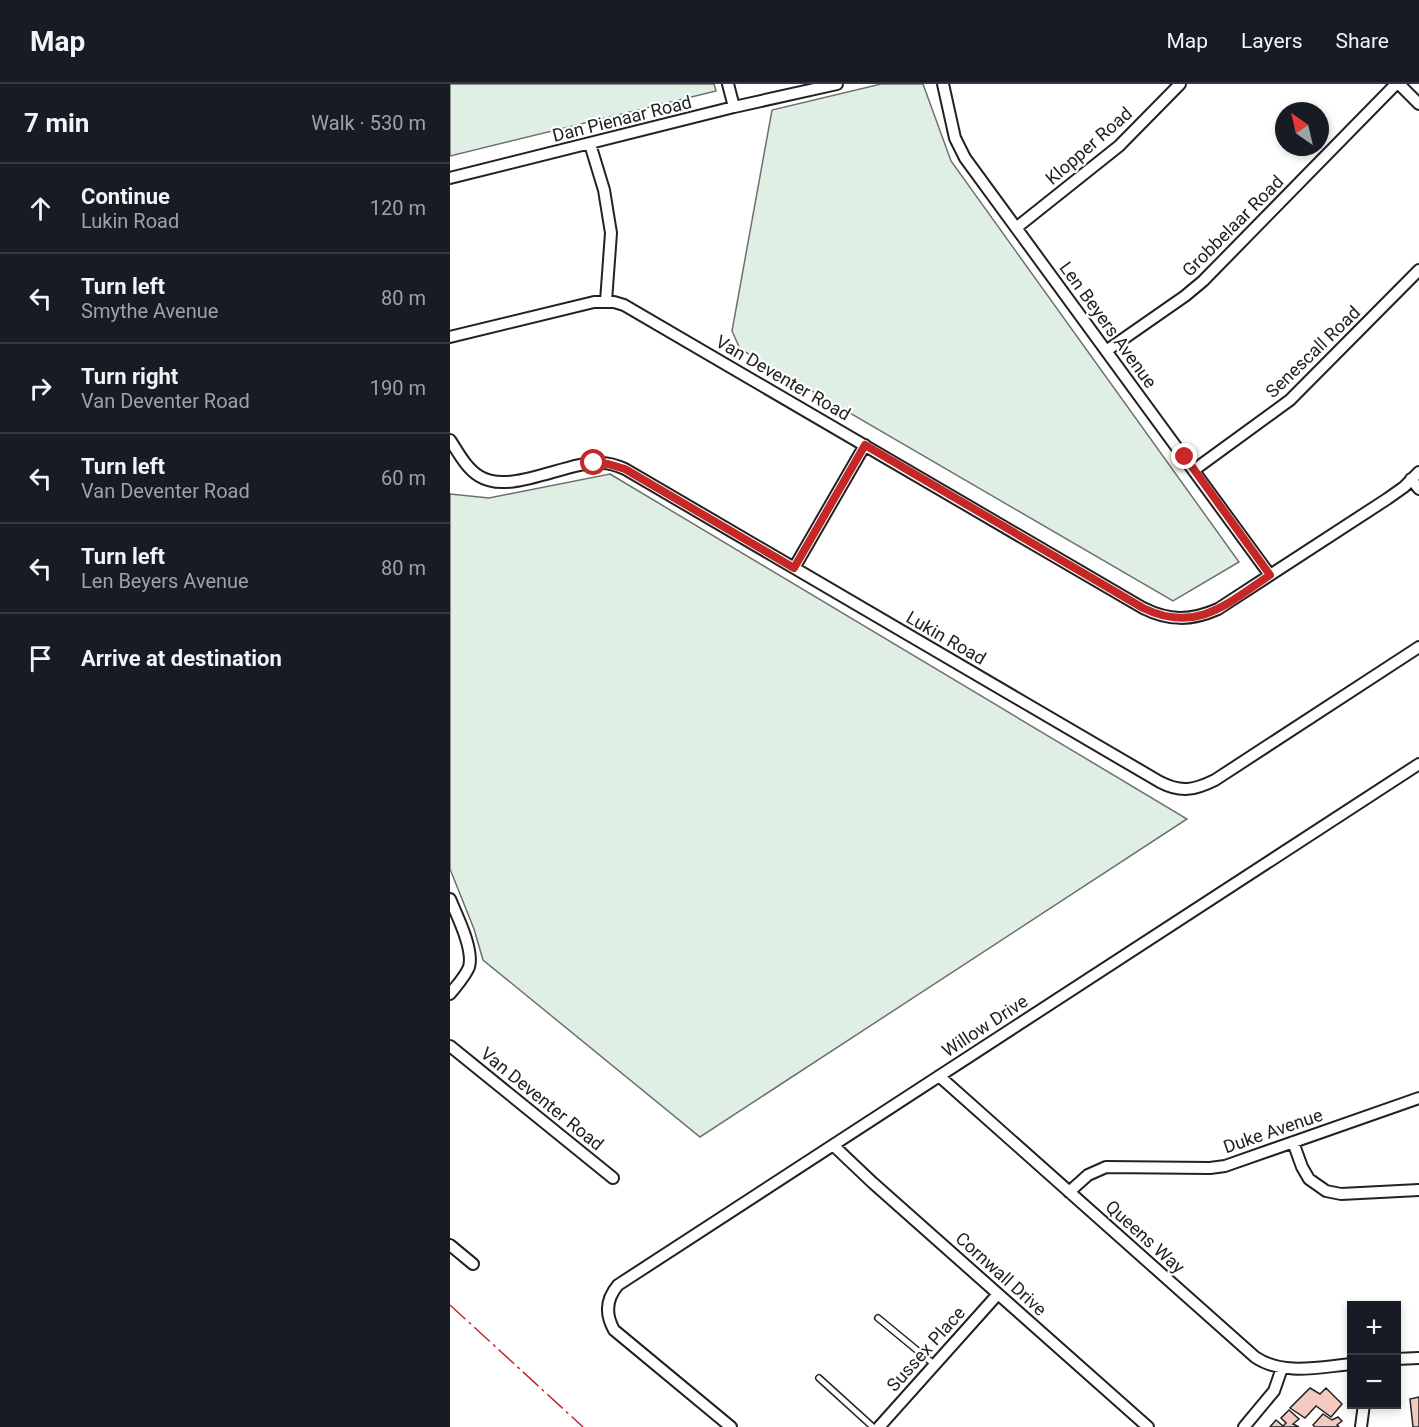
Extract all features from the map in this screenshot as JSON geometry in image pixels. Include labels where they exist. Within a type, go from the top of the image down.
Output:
[{"type":"street","points":[[728,84],[734,107]]},
{"type":"street","name":"Dan Pienaar Road","points":[[450,178],[734,107],[837,84]]},
{"type":"street","name":"Len Beyers Avenue","points":[[943,84],[953,130],[961,152],[1270,575]]},
{"type":"street","name":"Klopper Road","points":[[1016,228],[1119,146],[1180,84]]},
{"type":"street","points":[[1397,84],[1419,104]]},
{"type":"street","name":"Grobbelaar Road","points":[[1106,351],[1203,281],[1397,84]]},
{"type":"street","points":[[590,144],[604,190],[611,233],[606,301]]},
{"type":"street","name":"Senescall Road","points":[[1194,470],[1290,400],[1419,270]]},
{"type":"street","name":"Van Deventer Road","points":[[450,337],[594,302],[619,303],[1143,608],[1165,617],[1178,619],[1204,615],[1218,609],[1387,499],[1415,475]]},
{"type":"street","name":"Lukin Road","points":[[450,440],[474,473],[496,482],[513,481],[594,463],[620,467],[1160,782],[1177,789],[1196,789],[1215,780],[1419,647]]},
{"type":"street","points":[[794,568],[865,445]]},
{"type":"street","points":[[1415,475],[1419,489]]},
{"type":"street","name":"Willow Drive","points":[[731,1427],[620,1336],[610,1323],[608,1309],[611,1295],[618,1285],[1419,764]]},
{"type":"street","points":[[450,899],[467,944],[470,959],[464,976],[450,994]]},
{"type":"street","name":"Van Deventer Road","points":[[450,1046],[613,1178]]},
{"type":"street","name":"Queens Way","points":[[939,1076],[1255,1357],[1267,1364],[1282,1368],[1347,1364]]},
{"type":"street","name":"Duke Avenue","points":[[1069,1192],[1088,1174],[1102,1168],[1218,1167],[1419,1098]]},
{"type":"street","points":[[1293,1142],[1309,1179],[1326,1191],[1341,1194],[1419,1190]]},
{"type":"street","name":"Cornwall Drive","points":[[833,1145],[860,1172],[1148,1427]]},
{"type":"street","points":[[450,1245],[473,1264]]},
{"type":"street","name":"Sussex Place","points":[[879,1427],[998,1294]]},
{"type":"street","points":[[1401,1359],[1419,1358]]},
{"type":"street","points":[[1244,1427],[1275,1391],[1282,1368]]},
{"type":"street","points":[[1361,1427],[1363,1409]]},
{"type":"lane","points":[[878,1318],[934,1365]]},
{"type":"lane","points":[[819,1378],[873,1427]]},
{"type":"green space","points":[[450,84],[714,84],[716,91],[450,156]]},
{"type":"green space","points":[[881,84],[923,84],[951,161],[1239,562],[1173,601],[740,349],[732,331],[772,110]]},
{"type":"green space","points":[[610,474],[1187,819],[700,1137],[483,960],[474,929],[450,869],[450,494],[489,498]]},
{"type":"building","points":[[1310,1388],[1320,1394],[1326,1388],[1342,1404],[1331,1417],[1316,1406],[1305,1418],[1290,1408]]},
{"type":"building","points":[[1419,1397],[1419,1427],[1413,1427],[1410,1399]]},
{"type":"building","points":[[1289,1410],[1299,1419],[1293,1424],[1299,1427],[1270,1427],[1276,1420],[1283,1426],[1286,1423],[1281,1418]]},
{"type":"building","points":[[1323,1414],[1332,1420],[1338,1417],[1342,1421],[1337,1425],[1339,1427],[1315,1427],[1313,1425]]},
{"type":"power","points":[[450,1305],[583,1427]]},
{"type":"route","points":[[594,463],[625,469],[794,568],[865,445],[1143,608],[1165,617],[1178,619],[1204,615],[1218,609],[1270,575],[1185,457]]}]
